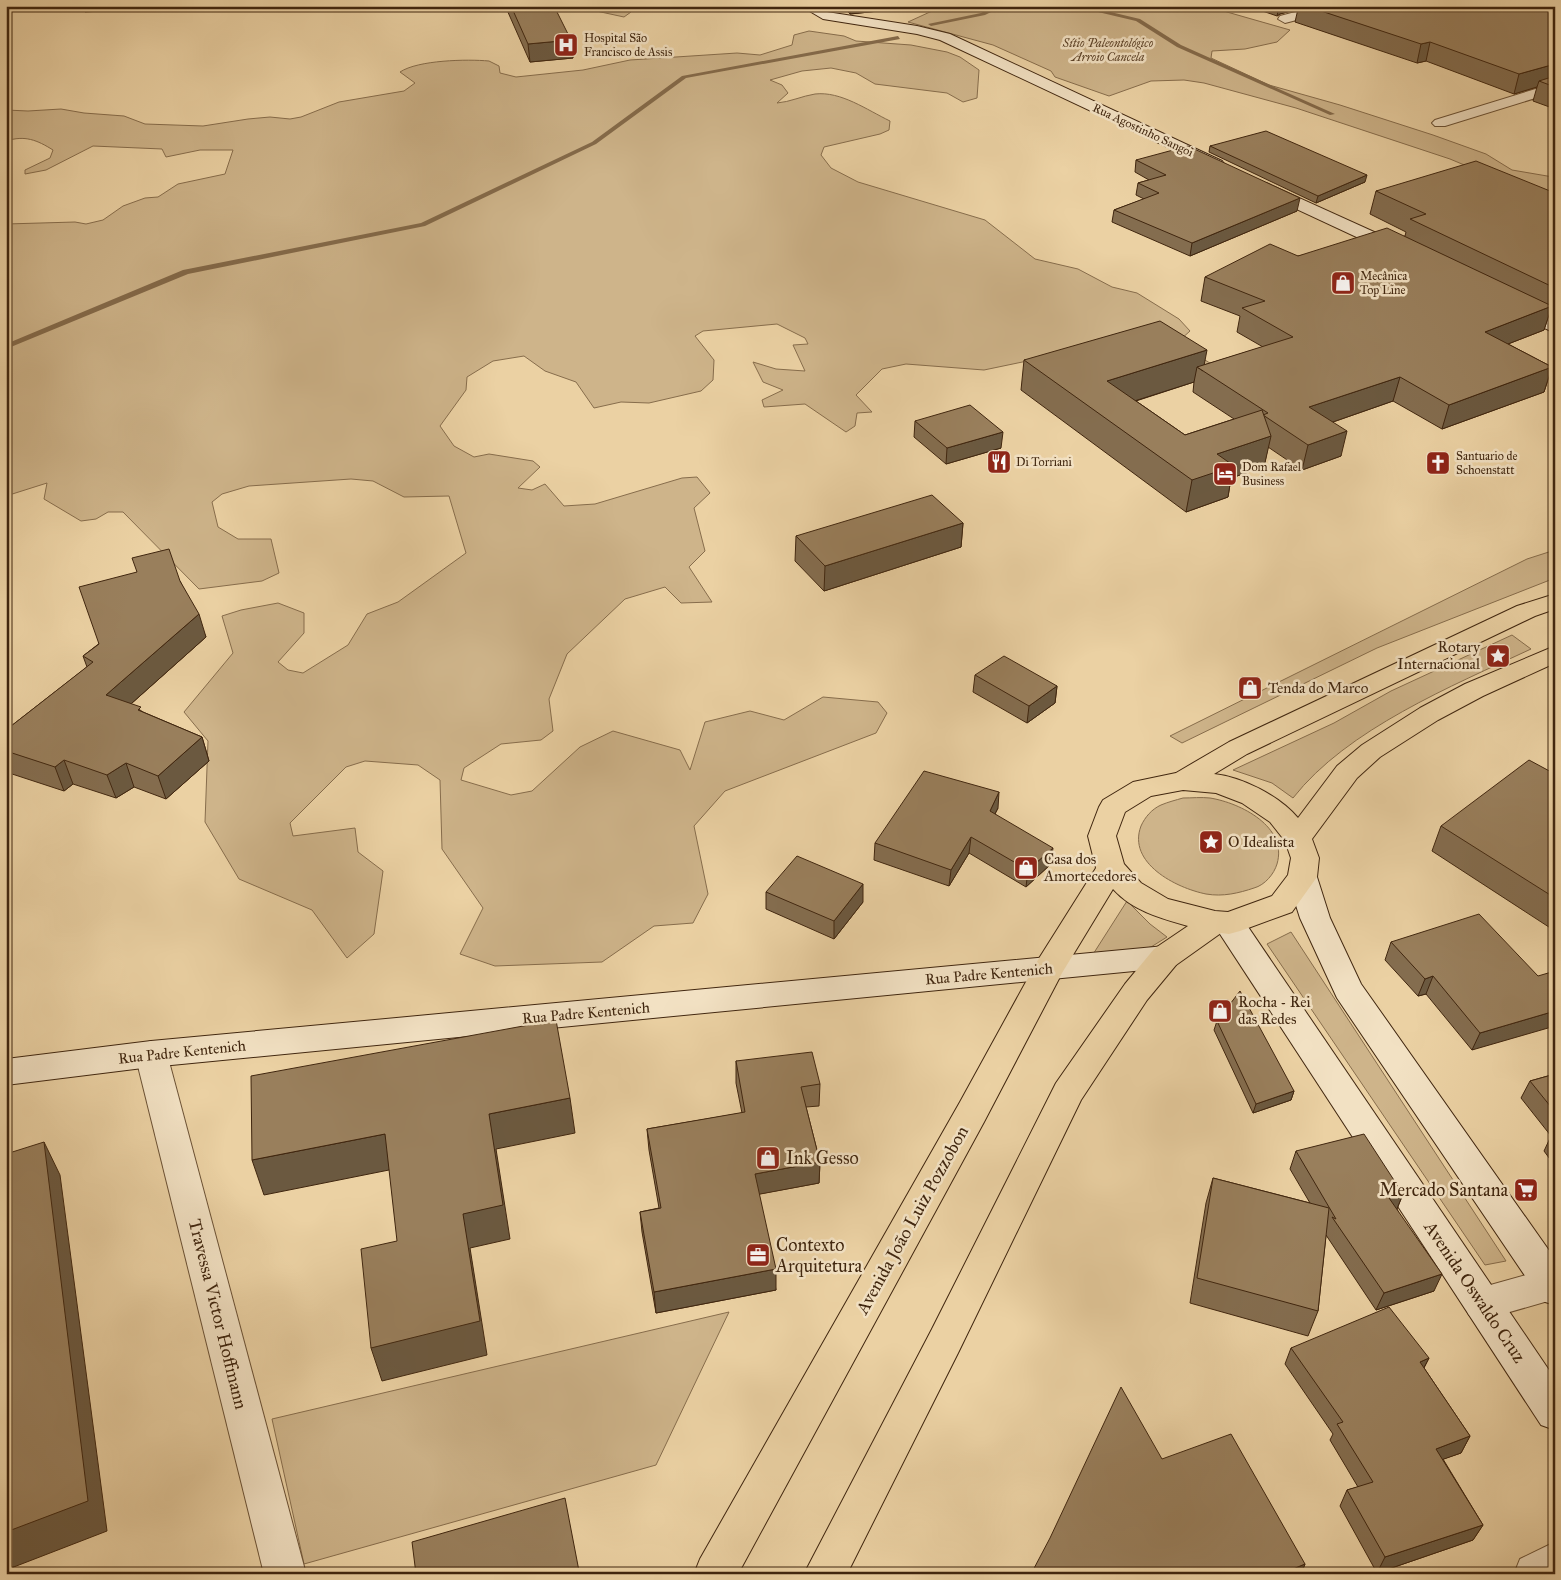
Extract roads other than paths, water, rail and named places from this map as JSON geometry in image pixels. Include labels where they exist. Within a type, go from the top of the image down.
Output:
[{"type":"main road","points":[[1183,781],[1238,748],[1518,615],[1555,601]]},
{"type":"main road","points":[[1298,838],[1347,772],[1371,751],[1436,710],[1474,690],[1555,654]]},
{"type":"main road","points":[[826,1574],[882,1466],[1068,1092],[1136,992],[1165,957],[1222,922],[1282,904],[1302,877],[1305,858],[1298,838],[1280,815],[1252,796],[1219,784],[1183,781],[1142,788],[1113,807],[1102,836],[1111,868],[1131,890],[1159,907],[1222,922]]},
{"type":"main road","name":"Avenida João Luiz Pozzobon","points":[[715,1574],[972,1112],[1049,968],[1111,868]]},
{"type":"street","name":"Rua Agostinho Sangoi","points":[[807,6],[823,15],[917,30],[958,43],[1230,170]]},
{"type":"street","points":[[1285,19],[1334,6]]},
{"type":"street","points":[[1440,123],[1555,87]]},
{"type":"street","points":[[1247,179],[1416,258]]},
{"type":"street","points":[[1504,301],[1555,327]]},
{"type":"street","points":[[1302,877],[1315,918],[1348,990],[1554,1286],[1482,1303]]},
{"type":"street","name":"Avenida Oswaldo Cruz","points":[[1222,922],[1555,1412]]},
{"type":"street","name":"Rua Padre Kentenich","points":[[6,1072],[151,1054],[1165,957]]},
{"type":"street","name":"Travessa Victor Hoffmann","points":[[151,1054],[285,1574]]},
{"type":"street","points":[[1535,1574],[1555,1563]]},
{"type":"waterway","points":[[931,24],[983,14],[1000,6]]},
{"type":"waterway","points":[[1094,6],[1100,11],[1138,20],[1179,46],[1332,114]]},
{"type":"waterway","points":[[6,347],[186,272],[423,225],[594,143],[684,77],[898,38]]},
{"type":"place","name":"Hospital São Francisco de Assis","points":[[566,45]]},
{"type":"place","name":"Mecânica Top Line","points":[[1343,283]]},
{"type":"place","name":"Di Torriani","points":[[999,462]]},
{"type":"place","name":"Santuario de Schoenstatt","points":[[1438,463]]},
{"type":"place","name":"Dom Rafael Business","points":[[1225,474]]},
{"type":"place","name":"Rotary Internacional","points":[[1498,656]]},
{"type":"place","name":"Tenda do Marco","points":[[1250,688]]},
{"type":"place","name":"O Idealista","points":[[1211,842]]},
{"type":"place","name":"Casa dos Amortecedores","points":[[1026,868]]},
{"type":"place","name":"Rocha - Rei das Redes","points":[[1220,1011]]},
{"type":"place","name":"Ink Gesso","points":[[768,1158]]},
{"type":"place","name":"Mercado Santana","points":[[1526,1190]]},
{"type":"place","name":"Contexto Arquitetura","points":[[758,1255]]},
{"type":"park label","name":"Sítio Paleontológico Arroio Cancela","points":[[1108,50]]}]
